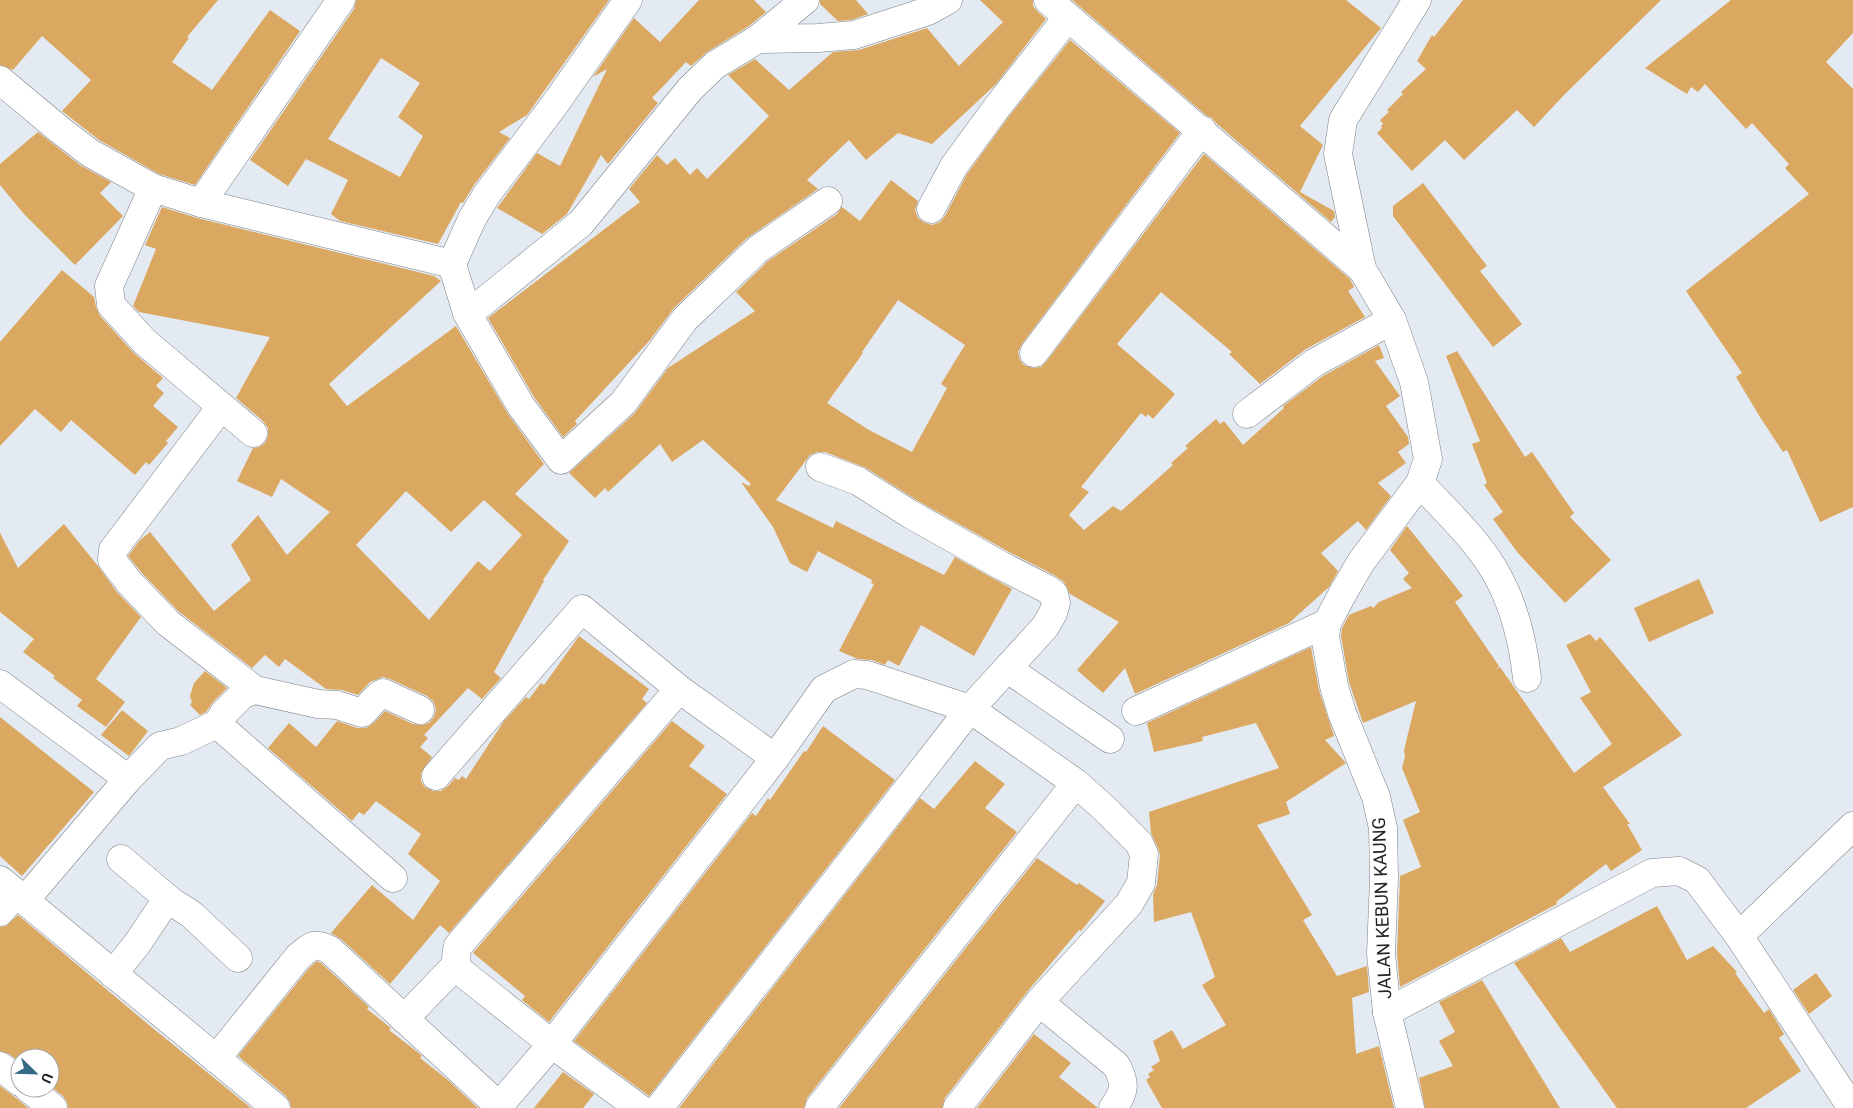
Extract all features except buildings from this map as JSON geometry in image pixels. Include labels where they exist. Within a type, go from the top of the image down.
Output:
[{"type":"street","points":[[201,204],[340,0]]},
{"type":"street","points":[[628,0],[555,104],[486,194],[472,219],[452,264],[467,313],[521,406],[561,460],[623,403],[685,319],[758,249],[828,201]]},
{"type":"street","points":[[467,313],[581,223],[690,89],[715,65],[758,39],[805,0]]},
{"type":"street","points":[[758,39],[854,35],[928,11],[948,0]]},
{"type":"street","name":"JALAN KEBUN KAUNG","points":[[1407,5],[1343,120],[1338,154],[1362,269],[1392,320],[1414,382],[1428,459],[1420,483],[1361,562],[1327,623],[1325,636],[1334,686],[1342,714],[1376,798],[1383,828],[1384,878],[1381,954],[1387,1012],[1410,1108]]},
{"type":"street","points":[[931,209],[954,166],[998,106],[1058,9],[1202,130],[1362,269]]},
{"type":"street","points":[[0,80],[60,130],[90,152],[153,188],[201,204],[452,264]]},
{"type":"street","points":[[1034,353],[1202,130]]},
{"type":"street","points":[[153,188],[109,286],[111,305],[145,342],[253,432]]},
{"type":"street","points":[[1247,414],[1314,363],[1392,320]]},
{"type":"street","points":[[221,407],[113,550],[112,560],[129,582],[168,623],[255,690],[318,704],[338,706],[362,713],[383,692],[420,710]]},
{"type":"street","points":[[659,1108],[970,709],[1045,627],[1056,603],[1054,594],[910,514],[858,481],[820,466]]},
{"type":"street","points":[[1420,483],[1481,550],[1494,569],[1518,627],[1525,655],[1527,678]]},
{"type":"street","points":[[436,776],[582,610],[679,690],[775,758]]},
{"type":"street","points":[[1136,710],[1327,623]]},
{"type":"street","points":[[1008,669],[1110,738]]},
{"type":"street","points":[[216,1059],[298,958],[311,946],[321,945],[330,950],[498,1107],[552,1044],[775,758],[824,689],[854,674],[867,675],[970,709],[1076,783],[1139,843],[1144,854],[1144,872],[1141,883],[1129,904],[1039,1002],[957,1108]]},
{"type":"street","points":[[0,684],[128,779]]},
{"type":"street","points":[[255,690],[243,694],[217,724],[181,741],[160,746],[10,896],[113,974],[276,1108]]},
{"type":"street","points":[[638,1108],[552,1044],[460,971],[456,965],[455,952],[458,946],[679,690]]},
{"type":"street","points":[[217,724],[393,878]]},
{"type":"street","points":[[819,1108],[1076,783]]},
{"type":"street","points":[[1739,936],[1853,826]]},
{"type":"street","points":[[121,859],[172,902],[191,914],[238,958]]},
{"type":"street","points":[[1387,1012],[1652,872],[1679,871],[1697,880],[1739,936],[1852,1108]]},
{"type":"street","points":[[113,974],[137,944],[163,905],[172,902]]},
{"type":"street","points":[[404,1019],[456,965]]},
{"type":"street","points":[[1039,1002],[1116,1065],[1122,1077],[1123,1089],[1113,1108]]},
{"type":"street","points":[[0,1066],[10,1074]]},
{"type":"street","points":[[40,1098],[53,1108]]}]
